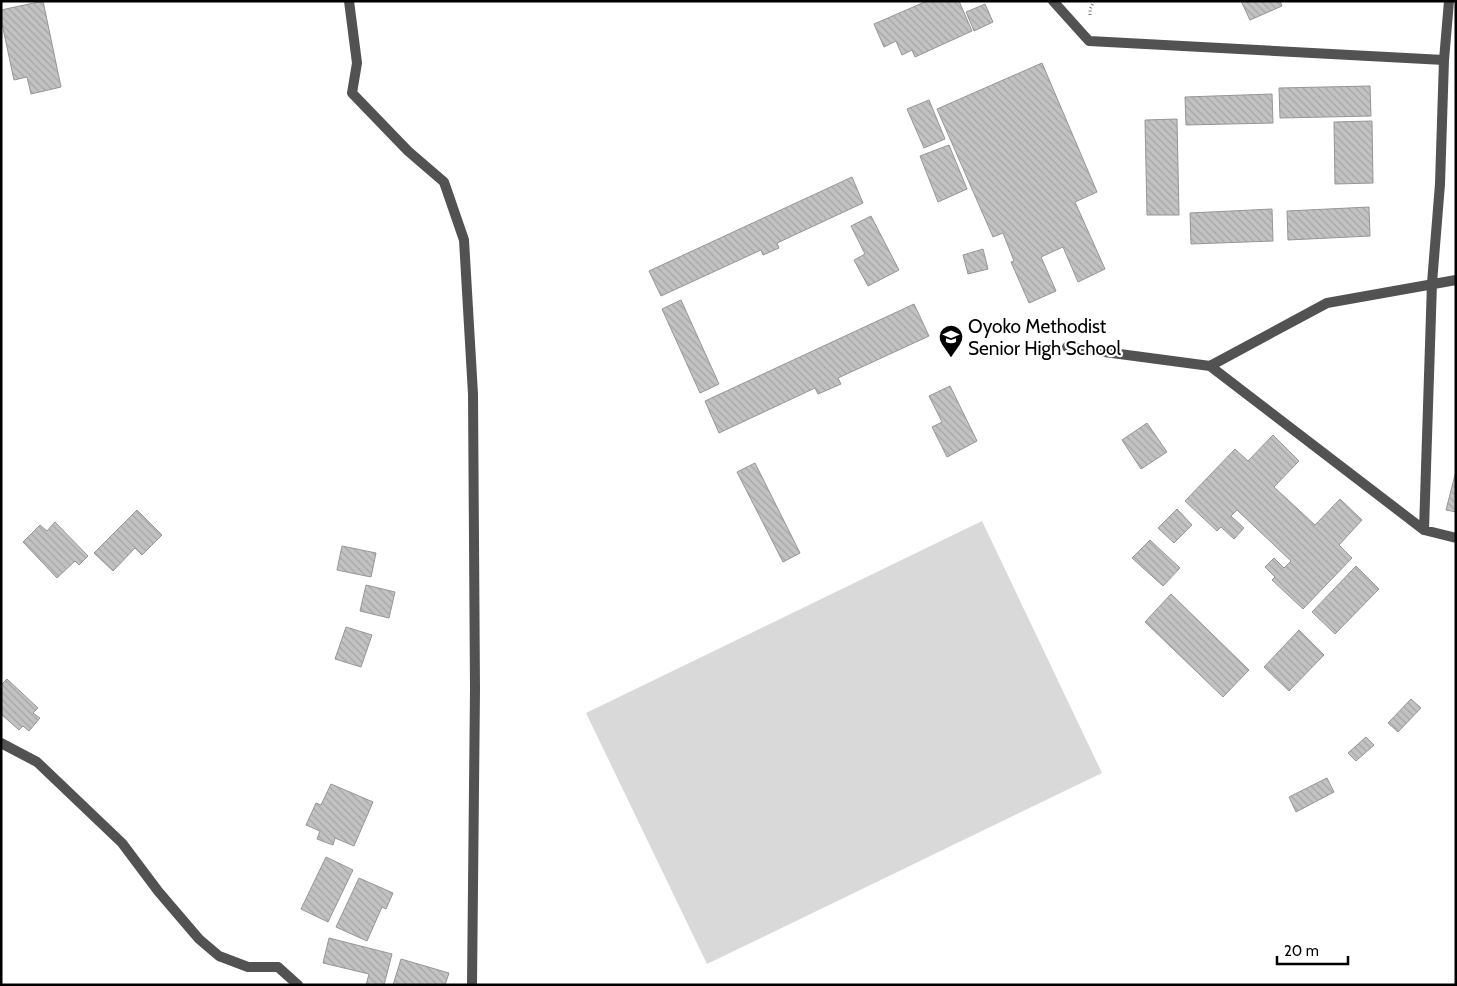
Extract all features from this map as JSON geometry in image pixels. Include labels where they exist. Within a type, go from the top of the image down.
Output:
[{"type":"street","points":[[350,1],[357,63],[352,93],[408,151],[444,182],[464,240],[473,394],[475,689],[472,985]]},
{"type":"street","points":[[1053,1],[1089,40],[1444,60]]},
{"type":"street","points":[[1424,530],[1432,283],[1440,184],[1444,60],[1449,1]]},
{"type":"street","points":[[1210,366],[1327,303],[1456,280]]},
{"type":"street","points":[[1066,348],[1210,366],[1424,530],[1456,538]]},
{"type":"street","points":[[1,743],[37,762],[115,837],[199,940],[219,956],[248,967],[278,967],[298,985]]},
{"type":"shaded area","points":[[982,521],[1102,773],[707,964],[586,713]]},
{"type":"building","points":[[43,1],[61,87],[31,94],[27,77],[14,80],[1,19],[1,10]]},
{"type":"building","points":[[927,1],[959,1],[972,31],[915,57],[912,50],[902,55],[896,41],[884,47],[874,24]]},
{"type":"building","points":[[1241,1],[1280,1],[1282,6],[1250,20]]},
{"type":"building","points":[[985,4],[993,22],[974,31],[966,12]]},
{"type":"building","points":[[1042,63],[1097,192],[1075,202],[1105,269],[1078,282],[1063,247],[1041,257],[1056,291],[1029,303],[1011,262],[1014,261],[1003,233],[993,237],[937,109]]},
{"type":"building","points":[[1370,86],[1371,116],[1280,118],[1279,88]]},
{"type":"building","points":[[1272,94],[1273,123],[1186,125],[1185,97]]},
{"type":"building","points":[[929,100],[945,139],[924,148],[907,109]]},
{"type":"building","points":[[1177,119],[1179,215],[1147,215],[1145,120]]},
{"type":"building","points":[[1372,121],[1373,183],[1335,184],[1334,122]]},
{"type":"building","points":[[949,145],[967,189],[938,202],[920,156]]},
{"type":"building","points":[[852,177],[863,203],[777,243],[779,248],[763,255],[761,250],[661,296],[649,271]]},
{"type":"building","points":[[1369,207],[1370,236],[1288,240],[1287,211]]},
{"type":"building","points":[[1272,209],[1273,241],[1191,244],[1190,213]]},
{"type":"building","points":[[871,216],[899,270],[868,286],[854,260],[865,254],[851,226]]},
{"type":"building","points":[[983,249],[988,269],[968,274],[963,255]]},
{"type":"building","points":[[681,300],[719,384],[700,393],[662,309]]},
{"type":"building","points":[[914,304],[929,336],[838,378],[841,384],[818,394],[815,388],[719,433],[705,401]]},
{"type":"building","points":[[950,386],[977,441],[947,457],[932,427],[942,422],[929,396]]},
{"type":"building","points":[[1147,423],[1167,452],[1141,469],[1122,440]]},
{"type":"building","points":[[1273,435],[1299,461],[1274,487],[1315,525],[1340,499],[1362,520],[1339,545],[1352,558],[1303,609],[1272,580],[1275,577],[1265,567],[1274,558],[1284,568],[1291,561],[1237,510],[1231,516],[1244,528],[1234,539],[1221,527],[1217,531],[1185,501],[1235,449],[1248,461]]},
{"type":"building","points":[[755,463],[800,553],[783,562],[737,472]]},
{"type":"building","points":[[1456,471],[1456,512],[1446,510]]},
{"type":"building","points":[[1177,509],[1192,525],[1174,543],[1158,528]]},
{"type":"building","points":[[137,510],[162,535],[142,555],[135,548],[113,571],[94,553]]},
{"type":"building","points":[[55,522],[88,556],[79,565],[75,561],[57,578],[23,542],[40,525],[47,531]]},
{"type":"building","points":[[1150,540],[1180,568],[1163,586],[1132,558]]},
{"type":"building","points":[[342,546],[376,553],[371,577],[337,570]]},
{"type":"building","points":[[1356,566],[1379,589],[1335,634],[1312,612]]},
{"type":"building","points":[[366,585],[395,592],[389,618],[360,611]]},
{"type":"building","points":[[1171,594],[1249,670],[1223,697],[1145,622]]},
{"type":"building","points":[[346,627],[372,635],[361,667],[335,659]]},
{"type":"building","points":[[1299,630],[1324,655],[1289,691],[1264,667]]},
{"type":"building","points":[[7,679],[38,708],[33,713],[40,718],[29,731],[23,726],[19,730],[1,714],[1,685]]},
{"type":"building","points":[[1411,699],[1421,708],[1398,732],[1388,723]]},
{"type":"building","points":[[1366,737],[1374,745],[1356,761],[1348,753]]},
{"type":"building","points":[[1327,778],[1334,792],[1296,812],[1289,797]]},
{"type":"building","points":[[331,784],[373,802],[354,846],[335,838],[333,845],[317,839],[320,831],[306,825],[316,803],[321,805]]},
{"type":"building","points":[[326,857],[353,870],[328,922],[301,909]]},
{"type":"building","points":[[359,878],[393,893],[386,909],[382,907],[367,941],[336,927]]},
{"type":"building","points":[[329,938],[392,954],[384,985],[366,985],[369,974],[323,963]]},
{"type":"building","points":[[401,959],[449,973],[445,985],[393,985]]},
{"type":"place","name":"Oyoko Methodist Senior High School","points":[[951,358]]}]
